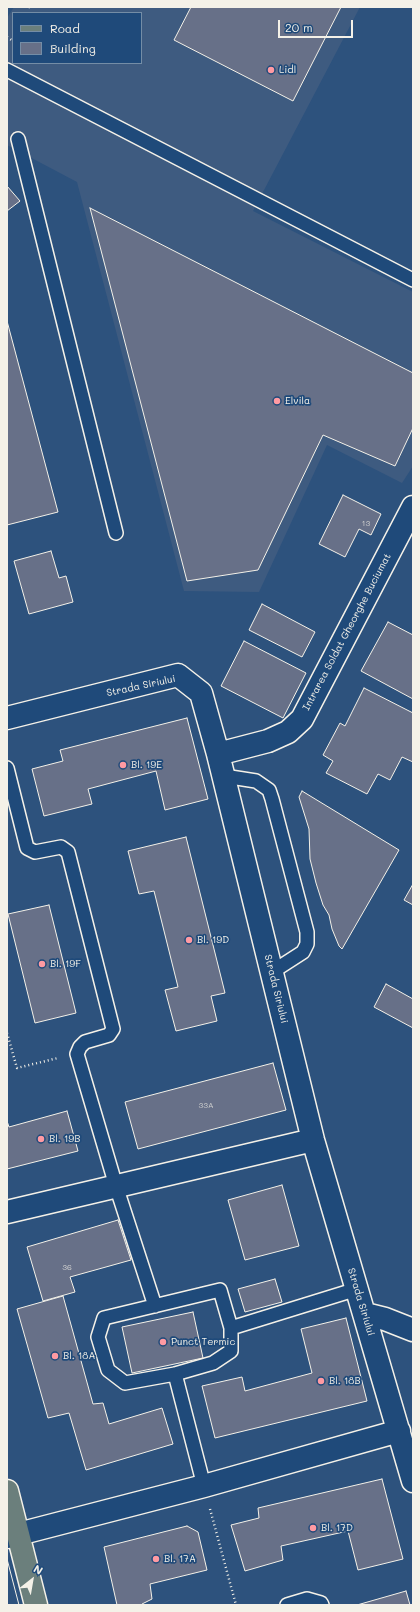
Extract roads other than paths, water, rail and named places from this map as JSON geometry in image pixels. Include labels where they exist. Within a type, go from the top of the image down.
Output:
[{"type":"main road","points":[[7,1491],[12,1536],[36,1605]]},
{"type":"street","name":"Intrarea Soldat Gheorghe Buciumat","points":[[218,754],[268,741],[288,732],[302,719],[413,507]]},
{"type":"street","name":"Strada Siriului","points":[[7,718],[178,675],[201,693],[224,776],[313,1140],[413,1481]]},
{"type":"street","points":[[7,1212],[313,1140]]},
{"type":"street","points":[[365,1314],[386,1319],[413,1330]]},
{"type":"street","points":[[12,1536],[204,1486],[399,1430]]},
{"type":"lane","points":[[7,70],[413,280]]},
{"type":"lane","points":[[18,139],[116,533]]},
{"type":"lane","points":[[7,768],[27,848],[35,852],[61,847],[68,852],[113,1029],[109,1035],[85,1042],[80,1047],[78,1054],[116,1186],[155,1306]]},
{"type":"lane","points":[[224,776],[256,781],[268,790],[272,799],[307,932],[307,944],[303,952],[272,972]]},
{"type":"lane","points":[[231,1328],[357,1289]]},
{"type":"lane","points":[[220,1290],[231,1328],[231,1351],[213,1363],[175,1374],[125,1383],[108,1370],[98,1337],[104,1318],[155,1306],[220,1290]]},
{"type":"lane","points":[[175,1374],[204,1486]]},
{"type":"lane","points":[[287,1605],[307,1599],[322,1603],[322,1605]]},
{"type":"tram line","points":[[7,1559],[19,1605]]},
{"type":"place","name":"Lidl","points":[[271,70]]},
{"type":"place","name":"Elvila","points":[[277,401]]},
{"type":"place","name":"Bl. 19E","points":[[123,765]]},
{"type":"place","name":"Bl. 19D","points":[[189,940]]},
{"type":"place","name":"Bl. 19F","points":[[42,964]]},
{"type":"place","name":"Bl. 19B","points":[[41,1139]]},
{"type":"place","name":"Punct Termic","points":[[163,1342]]},
{"type":"place","name":"Bl. 18A","points":[[55,1356]]},
{"type":"place","name":"Bl. 18B","points":[[321,1381]]},
{"type":"place","name":"Bl. 17D","points":[[313,1528]]},
{"type":"place","name":"Bl. 17A","points":[[156,1559]]}]
